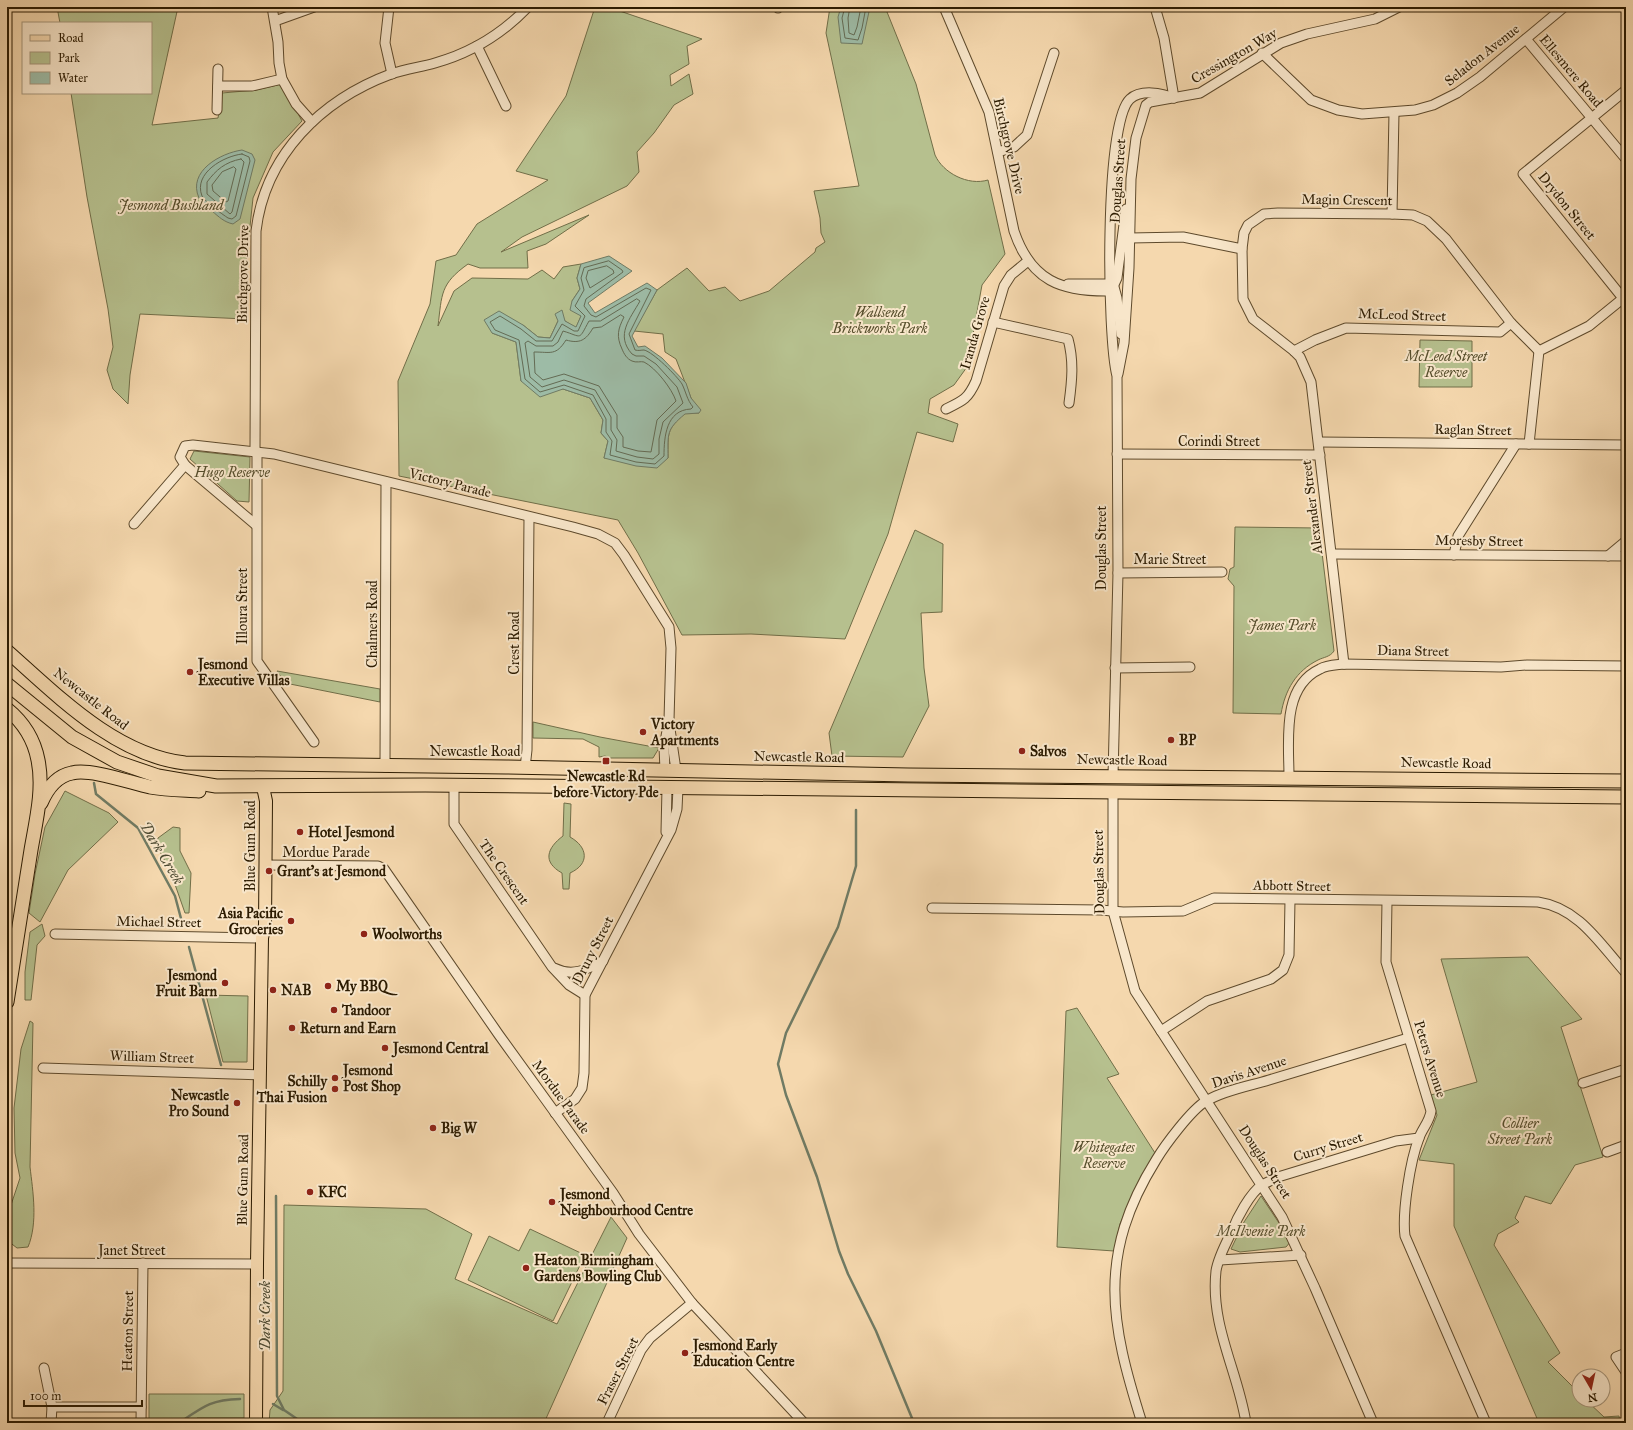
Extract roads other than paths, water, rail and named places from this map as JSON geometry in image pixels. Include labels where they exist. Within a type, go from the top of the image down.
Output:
[{"type":"highway","name":"Newcastle Road","points":[[7,651],[87,719],[121,743],[141,753],[164,760],[185,764],[1626,781]]},
{"type":"highway","points":[[7,684],[72,737],[117,762],[158,776],[216,786],[454,786],[1114,791],[1626,797]]},
{"type":"highway","points":[[7,709],[21,722],[28,733],[37,754],[40,777],[38,810],[7,1002]]},
{"type":"highway","points":[[263,765],[263,787]]},
{"type":"highway","points":[[670,770],[673,788]]},
{"type":"highway","points":[[38,810],[45,794],[52,784],[61,777],[75,772],[88,773],[152,787],[174,790],[209,791],[216,786]]},
{"type":"highway","name":"Douglas Street","points":[[1113,776],[1114,791]]},
{"type":"highway","points":[[1586,781],[1626,786]]},
{"type":"main road","name":"Blue Gum Road","points":[[256,1423],[262,938],[265,925],[266,865],[266,801],[263,787]]},
{"type":"main road","name":"Blue Gum Road","points":[[262,938],[258,925],[258,800],[263,787]]},
{"type":"street","points":[[272,7],[282,79],[296,104],[312,122]]},
{"type":"street","points":[[275,21],[314,7]]},
{"type":"street","points":[[389,7],[385,42],[392,74]]},
{"type":"street","name":"Birchgrove Drive","points":[[256,451],[256,243],[258,218],[264,195],[273,172],[290,146],[312,122],[333,105],[359,89],[392,74],[448,59],[478,46],[501,32],[528,7]]},
{"type":"street","name":"Birchgrove Drive","points":[[944,7],[984,96],[994,131],[1014,231],[1019,245],[1028,262],[1037,271],[1066,287],[1080,290],[1112,287]]},
{"type":"street","points":[[1155,7],[1164,38],[1174,98]]},
{"type":"street","name":"Cressington Way","points":[[1174,98],[1200,93],[1262,53],[1281,43],[1294,38],[1376,19],[1399,7]]},
{"type":"street","name":"Seladon Avenue","points":[[1262,53],[1311,100],[1338,110],[1362,114],[1394,113],[1434,105],[1457,94],[1564,7]]},
{"type":"street","name":"Ellesmere Road","points":[[1526,39],[1626,159]]},
{"type":"street","points":[[478,46],[506,106]]},
{"type":"street","points":[[998,152],[1014,147],[1027,135],[1054,53]]},
{"type":"street","points":[[217,110],[218,68]]},
{"type":"street","points":[[218,86],[252,86],[282,79]]},
{"type":"street","name":"Drydon Street","points":[[1625,299],[1523,174],[1626,90]]},
{"type":"street","name":"Douglas Street","points":[[1113,776],[1118,573],[1117,376],[1112,348],[1112,177],[1116,144],[1122,115],[1130,100],[1139,94],[1159,94],[1174,98]]},
{"type":"street","name":"Douglas Street","points":[[1117,376],[1124,343],[1130,238],[1131,178],[1136,138],[1145,107],[1150,102],[1174,98]]},
{"type":"street","points":[[1392,214],[1394,113]]},
{"type":"street","points":[[1124,343],[1119,326],[1117,298],[1112,287],[1117,278],[1131,178]]},
{"type":"street","name":"Magin Crescent","points":[[1294,351],[1253,319],[1242,300],[1242,250],[1244,233],[1248,225],[1264,214],[1392,214],[1413,215],[1427,221],[1446,239],[1511,323],[1539,351]]},
{"type":"street","points":[[1130,238],[1183,237],[1242,250]]},
{"type":"street","name":"Iranda Grove","points":[[946,409],[961,402],[971,392],[976,381],[1004,286],[1011,275],[1028,262]]},
{"type":"street","points":[[1529,444],[1539,351],[1589,326],[1625,299]]},
{"type":"street","points":[[993,322],[1068,339],[1072,352],[1073,380],[1069,403]]},
{"type":"street","name":"McLeod Street","points":[[1294,351],[1321,337],[1346,328],[1500,332],[1511,323]]},
{"type":"street","name":"Alexander Street","points":[[1294,351],[1300,357],[1311,382],[1344,664]]},
{"type":"street","name":"Raglan Street","points":[[1319,442],[1626,445]]},
{"type":"street","points":[[1454,555],[1458,536],[1516,444]]},
{"type":"street","name":"Victory Parade","points":[[185,466],[181,460],[180,454],[183,448],[189,445],[256,451],[598,534],[615,543],[669,627],[671,648],[669,720],[670,770]]},
{"type":"street","name":"Illoura Street","points":[[256,451],[257,661],[314,742]]},
{"type":"street","name":"Corindi Street","points":[[1117,454],[1320,455]]},
{"type":"street","points":[[134,524],[185,466],[256,525]]},
{"type":"street","name":"Chalmers Road","points":[[385,767],[386,482]]},
{"type":"street","name":"Crest Road","points":[[525,768],[527,750],[529,518]]},
{"type":"street","points":[[1608,556],[1626,541]]},
{"type":"street","name":"Moresby Street","points":[[1332,554],[1626,556]]},
{"type":"street","name":"Marie Street","points":[[1118,573],[1222,572]]},
{"type":"street","name":"Diana Street","points":[[1289,777],[1290,710],[1294,697],[1303,680],[1321,668],[1344,664],[1501,667],[1527,665],[1626,666]]},
{"type":"street","points":[[1115,668],[1190,667]]},
{"type":"street","name":"The Crescent","points":[[454,786],[454,824],[552,967],[569,985],[585,995]]},
{"type":"street","name":"Drury Street","points":[[555,1114],[575,1099],[582,1088],[584,1073],[585,995],[663,843],[673,788]]},
{"type":"street","name":"Douglas Street","points":[[1114,791],[1113,911],[1135,991],[1282,1217],[1301,1255],[1373,1423]]},
{"type":"street","name":"Mordue Parade","points":[[266,865],[378,866],[384,869],[555,1114],[613,1193],[639,1234],[692,1303],[804,1423]]},
{"type":"street","name":"Abbott Street","points":[[932,908],[1123,912],[1182,911],[1214,898],[1538,902],[1552,904],[1564,909],[1579,920],[1626,973]]},
{"type":"street","points":[[1161,1031],[1207,1001],[1271,980],[1283,970],[1289,955],[1290,900]]},
{"type":"street","name":"Peters Avenue","points":[[1387,901],[1386,962],[1431,1110],[1430,1116],[1419,1138],[1407,1194],[1404,1226],[1405,1236],[1486,1423]]},
{"type":"street","name":"Michael Street","points":[[55,934],[262,938]]},
{"type":"street","points":[[552,967],[562,971],[580,972],[603,961]]},
{"type":"street","name":"Davis Avenue","points":[[1142,1423],[1120,1346],[1115,1312],[1116,1262],[1123,1231],[1132,1205],[1145,1178],[1163,1148],[1206,1101],[1408,1038]]},
{"type":"street","name":"William Street","points":[[43,1068],[260,1075]]},
{"type":"street","points":[[1583,1083],[1626,1069]]},
{"type":"street","name":"Curry Street","points":[[1246,1423],[1239,1388],[1223,1344],[1218,1323],[1216,1298],[1216,1270],[1238,1218],[1261,1186],[1278,1177],[1389,1143],[1419,1138]]},
{"type":"street","points":[[1607,1152],[1626,1145]]},
{"type":"street","points":[[1220,1260],[1301,1255]]},
{"type":"street","name":"Janet Street","points":[[7,1263],[257,1264]]},
{"type":"street","name":"Heaton Street","points":[[141,1423],[143,1264]]},
{"type":"street","name":"Fraser Street","points":[[611,1422],[641,1350],[650,1338],[692,1303]]},
{"type":"street","points":[[1626,1353],[1616,1356],[1626,1372]]},
{"type":"street","points":[[44,1368],[52,1407],[51,1423]]},
{"type":"street","points":[[52,1407],[141,1407]]},
{"type":"water","points":[[841,7],[870,7],[862,44],[841,43],[838,17]]},
{"type":"water","points":[[242,150],[252,154],[255,160],[240,219],[233,224],[222,219],[200,200],[197,188],[198,180],[208,165],[225,155]]},
{"type":"water","points":[[609,256],[632,271],[588,303],[595,313],[647,283],[657,290],[632,336],[638,347],[645,346],[662,358],[686,383],[691,398],[701,410],[699,413],[685,414],[674,424],[668,437],[668,458],[657,468],[636,466],[604,458],[608,441],[601,433],[603,420],[590,398],[563,389],[540,397],[521,381],[516,342],[492,333],[484,320],[499,311],[523,325],[538,337],[550,338],[558,321],[555,314],[562,310],[565,321],[576,327],[581,316],[570,310],[572,301],[580,289],[577,278],[581,264]]},
{"type":"waterway","name":"Dark Creek","points":[[94,783],[96,794],[138,828],[175,896],[183,926]]},
{"type":"waterway","points":[[856,810],[856,866],[838,927],[786,1033],[778,1064],[786,1095],[817,1177],[839,1251],[848,1274],[876,1331],[914,1423]]},
{"type":"waterway","name":"Dark Creek","points":[[189,947],[221,1065]]},
{"type":"waterway","name":"Dark Creek","points":[[241,1141],[247,1158]]},
{"type":"waterway","name":"Dark Creek","points":[[276,1196],[277,1396],[284,1410],[303,1423]]},
{"type":"waterway","points":[[179,1423],[208,1405],[221,1401],[240,1399]]},
{"type":"waterway","points":[[273,1404],[283,1410]]},
{"type":"place","name":"Jesmond Executive Villas","points":[[190,672]]},
{"type":"place","name":"Victory Apartments","points":[[643,732]]},
{"type":"place","name":"BP","points":[[1171,740]]},
{"type":"place","name":"Salvos","points":[[1022,751]]},
{"type":"place","name":"Newcastle Rd before Victory Pde","points":[[606,761]]},
{"type":"place","name":"Hotel Jesmond","points":[[300,832]]},
{"type":"place","name":"Grant's at Jesmond","points":[[269,871]]},
{"type":"place","name":"Asia Pacific Groceries","points":[[291,921]]},
{"type":"place","name":"Woolworths","points":[[364,934]]},
{"type":"place","name":"Jesmond Fruit Barn","points":[[225,983]]},
{"type":"place","name":"My BBQ","points":[[328,986]]},
{"type":"place","name":"NAB","points":[[273,990]]},
{"type":"place","name":"Tandoor","points":[[334,1010]]},
{"type":"place","name":"Return and Earn","points":[[292,1028]]},
{"type":"place","name":"Jesmond Central","points":[[385,1048]]},
{"type":"place","name":"Jesmond Post Shop","points":[[335,1078]]},
{"type":"place","name":"Schilly Thai Fusion","points":[[335,1089]]},
{"type":"place","name":"Newcastle Pro Sound","points":[[237,1103]]},
{"type":"place","name":"Big W","points":[[433,1128]]},
{"type":"place","name":"KFC","points":[[310,1192]]},
{"type":"place","name":"Jesmond Neighbourhood Centre","points":[[552,1202]]},
{"type":"place","name":"Heaton Birmingham Gardens Bowling Club","points":[[526,1268]]},
{"type":"place","name":"Jesmond Early Education Centre","points":[[685,1353]]},
{"type":"park label","name":"Jesmond Bushland","points":[[171,205]]},
{"type":"park label","name":"Wallsend Brickworks Park","points":[[880,320]]},
{"type":"park label","name":"McLeod Street Reserve","points":[[1446,364]]},
{"type":"park label","name":"Hugo Reserve","points":[[232,472]]},
{"type":"park label","name":"James Park","points":[[1282,625]]},
{"type":"park label","name":"Collier Street Park","points":[[1520,1132]]},
{"type":"park label","name":"Whitegates Reserve","points":[[1104,1156]]},
{"type":"park label","name":"McIlvenie Park","points":[[1261,1231]]}]
